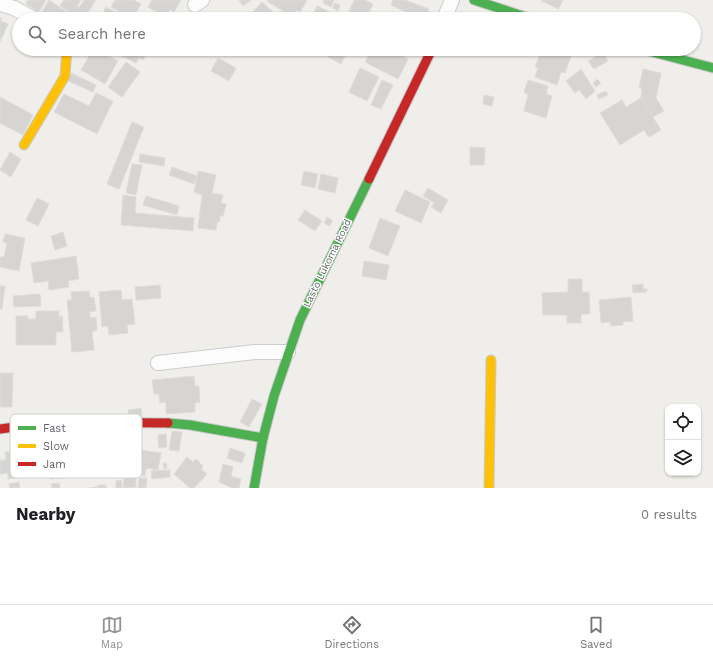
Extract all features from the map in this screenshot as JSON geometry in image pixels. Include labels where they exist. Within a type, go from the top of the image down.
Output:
[{"type":"street","points":[[447,12],[452,0]]},
{"type":"street","points":[[474,0],[511,12]]},
{"type":"street","points":[[0,4],[16,4],[26,12]]},
{"type":"street","points":[[24,145],[64,76],[67,56]]},
{"type":"street","name":"Lasto Lukoma Road","points":[[254,488],[274,396],[300,320],[429,56]]},
{"type":"street","points":[[668,56],[713,68]]},
{"type":"street","points":[[158,363],[254,352],[288,352]]},
{"type":"street","points":[[489,488],[491,360]]},
{"type":"street","points":[[142,422],[190,424],[264,438]]},
{"type":"street","points":[[0,429],[10,428]]},
{"type":"building","points":[[28,0],[46,0],[39,12],[26,4]]},
{"type":"building","points":[[49,0],[67,12],[44,12],[42,11]]},
{"type":"building","points":[[64,0],[68,0],[79,7],[76,12],[69,12],[60,6]]},
{"type":"building","points":[[68,0],[81,0],[77,6]]},
{"type":"building","points":[[84,0],[96,0],[88,12],[76,12]]},
{"type":"building","points":[[115,0],[134,0],[141,4],[137,12],[120,12],[111,7]]},
{"type":"building","points":[[152,0],[181,0],[174,12],[170,9],[168,12],[157,12],[148,7]]},
{"type":"building","points":[[239,0],[251,0],[243,6]]},
{"type":"building","points":[[307,0],[300,12],[296,10],[295,12],[284,12],[267,1]]},
{"type":"building","points":[[323,0],[334,0],[331,7],[323,3]]},
{"type":"building","points":[[354,0],[365,0],[373,4],[369,12],[349,11]]},
{"type":"building","points":[[393,0],[405,0],[429,9],[428,12],[406,12],[391,5]]},
{"type":"building","points":[[542,0],[563,0],[558,9]]},
{"type":"building","points":[[262,2],[273,12],[253,12]]},
{"type":"building","points":[[335,3],[340,5],[338,11],[333,8]]},
{"type":"building","points":[[317,6],[329,12],[314,12]]},
{"type":"building","points":[[106,7],[116,12],[104,12]]},
{"type":"building","points":[[0,18],[2,18],[1,21],[8,24],[0,42]]},
{"type":"building","points":[[89,56],[109,56],[118,61],[105,84],[81,70]]},
{"type":"building","points":[[121,56],[145,56],[143,60],[139,58],[136,63]]},
{"type":"building","points":[[328,56],[345,56],[341,64]]},
{"type":"building","points":[[368,56],[403,56],[408,59],[398,79],[365,62]]},
{"type":"building","points":[[539,56],[571,56],[565,73],[561,72],[557,85],[535,77],[538,68],[535,67]]},
{"type":"building","points":[[596,56],[605,56],[608,61],[594,69],[588,61]]},
{"type":"building","points":[[218,58],[236,68],[229,81],[211,71]]},
{"type":"building","points":[[126,62],[140,72],[122,97],[108,87]]},
{"type":"building","points":[[360,68],[379,77],[367,101],[349,92]]},
{"type":"building","points":[[581,69],[595,91],[586,99],[579,90],[575,93],[566,81]]},
{"type":"building","points":[[643,69],[661,73],[656,98],[664,111],[653,117],[641,98],[642,89],[639,88]]},
{"type":"building","points":[[71,73],[96,85],[93,92],[68,81]]},
{"type":"building","points":[[597,79],[601,83],[596,87],[593,83]]},
{"type":"building","points":[[382,80],[393,85],[381,109],[371,105]]},
{"type":"building","points":[[528,80],[548,86],[546,94],[552,96],[546,118],[524,111],[528,95],[524,92]]},
{"type":"building","points":[[606,91],[608,95],[599,99],[597,95]]},
{"type":"building","points":[[96,93],[113,101],[97,134],[54,112],[64,94],[89,106]]},
{"type":"building","points":[[484,95],[494,97],[492,106],[483,104]]},
{"type":"building","points":[[0,97],[33,115],[23,135],[0,123]]},
{"type":"building","points":[[641,98],[661,130],[649,137],[644,130],[620,145],[600,113],[622,100],[626,107]]},
{"type":"building","points":[[132,122],[144,127],[119,189],[107,184]]},
{"type":"building","points":[[470,147],[485,148],[484,165],[470,165]]},
{"type":"building","points":[[10,152],[21,159],[11,177],[0,170]]},
{"type":"building","points":[[140,154],[165,158],[164,166],[139,162]]},
{"type":"building","points":[[132,164],[142,165],[136,195],[126,193]]},
{"type":"building","points":[[172,167],[197,176],[194,184],[169,175]]},
{"type":"building","points":[[198,171],[216,175],[212,193],[223,195],[221,203],[226,204],[223,216],[220,216],[220,221],[217,223],[216,230],[198,228],[202,195],[194,192]]},
{"type":"building","points":[[304,171],[318,174],[315,188],[301,185]]},
{"type":"building","points":[[321,174],[338,178],[335,193],[318,189]]},
{"type":"building","points":[[428,188],[448,200],[441,213],[431,207],[434,203],[423,196]]},
{"type":"building","points":[[405,190],[430,202],[421,223],[395,211]]},
{"type":"building","points":[[123,195],[136,197],[135,213],[194,218],[193,231],[121,225]]},
{"type":"building","points":[[146,196],[179,206],[177,215],[143,205]]},
{"type":"building","points":[[37,198],[49,204],[38,226],[26,220]]},
{"type":"building","points":[[305,210],[322,221],[315,231],[298,220]]},
{"type":"building","points":[[327,217],[333,221],[329,226],[324,223]]},
{"type":"building","points":[[380,218],[400,226],[388,256],[369,248]]},
{"type":"building","points":[[63,232],[67,246],[55,250],[51,236]]},
{"type":"building","points":[[5,234],[25,238],[19,271],[0,267],[0,257],[4,257],[7,243],[3,242]]},
{"type":"building","points":[[76,256],[79,279],[68,281],[69,287],[49,290],[48,281],[34,283],[31,263]]},
{"type":"building","points":[[364,261],[389,265],[386,280],[362,276]]},
{"type":"building","points":[[568,279],[582,279],[582,292],[589,292],[590,314],[581,314],[581,323],[567,323],[567,315],[543,315],[542,293],[568,292]]},
{"type":"building","points":[[643,284],[643,289],[647,289],[647,292],[633,293],[632,285]]},
{"type":"building","points":[[160,285],[161,298],[136,300],[135,287]]},
{"type":"building","points":[[0,286],[5,286],[2,309],[0,309]]},
{"type":"building","points":[[121,290],[122,300],[132,299],[135,324],[127,325],[128,333],[109,335],[108,326],[102,327],[99,292]]},
{"type":"building","points":[[89,291],[90,298],[94,297],[96,311],[90,312],[90,318],[96,317],[97,330],[92,332],[94,350],[72,352],[67,300],[72,300],[71,292]]},
{"type":"building","points":[[40,294],[41,306],[14,307],[13,296]]},
{"type":"building","points":[[631,297],[633,321],[623,322],[623,325],[611,326],[610,322],[601,323],[599,300]]},
{"type":"building","points":[[36,311],[59,311],[59,317],[62,316],[63,332],[56,332],[56,345],[16,345],[16,316],[28,316],[28,319],[36,319]]},
{"type":"building","points":[[0,373],[13,373],[12,407],[0,407]]},
{"type":"building","points":[[194,376],[195,386],[199,386],[200,402],[195,403],[195,412],[166,414],[166,402],[160,403],[159,394],[154,394],[152,380]]},
{"type":"building","points":[[252,399],[262,404],[249,427],[240,422]]},
{"type":"building","points":[[141,408],[142,414],[128,414],[128,410]]},
{"type":"building","points":[[172,431],[182,432],[179,451],[169,450]]},
{"type":"building","points":[[166,434],[167,447],[159,448],[158,435]]},
{"type":"building","points":[[230,448],[245,453],[242,463],[227,458]]},
{"type":"building","points":[[142,450],[161,453],[158,470],[146,468],[145,476],[142,476]]},
{"type":"building","points":[[5,452],[10,452],[10,478],[16,478],[8,479],[8,473],[0,474],[0,460],[6,460]]},
{"type":"building","points":[[187,457],[193,462],[196,459],[203,466],[201,469],[207,474],[194,488],[190,488],[174,474]]},
{"type":"building","points":[[163,463],[166,463],[167,468],[164,469]]},
{"type":"building","points":[[223,464],[233,467],[231,476],[241,479],[239,488],[232,488],[219,482]]},
{"type":"building","points":[[170,470],[170,477],[152,479],[151,471]]},
{"type":"building","points":[[124,478],[136,478],[136,487],[123,488]]},
{"type":"building","points":[[139,478],[147,478],[146,488],[138,488]]},
{"type":"building","points":[[121,480],[122,488],[116,488],[116,481]]},
{"type":"building","points":[[19,482],[20,488],[10,488],[9,484]]},
{"type":"building","points":[[59,483],[60,488],[52,488],[51,484]]},
{"type":"building","points":[[98,485],[106,485],[106,488],[89,488],[98,487]]},
{"type":"traffic: fast","points":[[474,0],[511,12]]},
{"type":"traffic: fast","points":[[668,56],[713,68]]},
{"type":"traffic: fast","points":[[254,488],[263,438],[274,396],[300,320],[369,179]]},
{"type":"traffic: fast","points":[[168,423],[190,425],[263,438]]},
{"type":"traffic: slow","points":[[24,145],[65,76],[66,56]]},
{"type":"traffic: slow","points":[[489,488],[491,360]]},
{"type":"traffic: jam","points":[[369,179],[429,56]]},
{"type":"traffic: jam","points":[[142,423],[168,423]]},
{"type":"traffic: jam","points":[[0,429],[10,428]]}]
